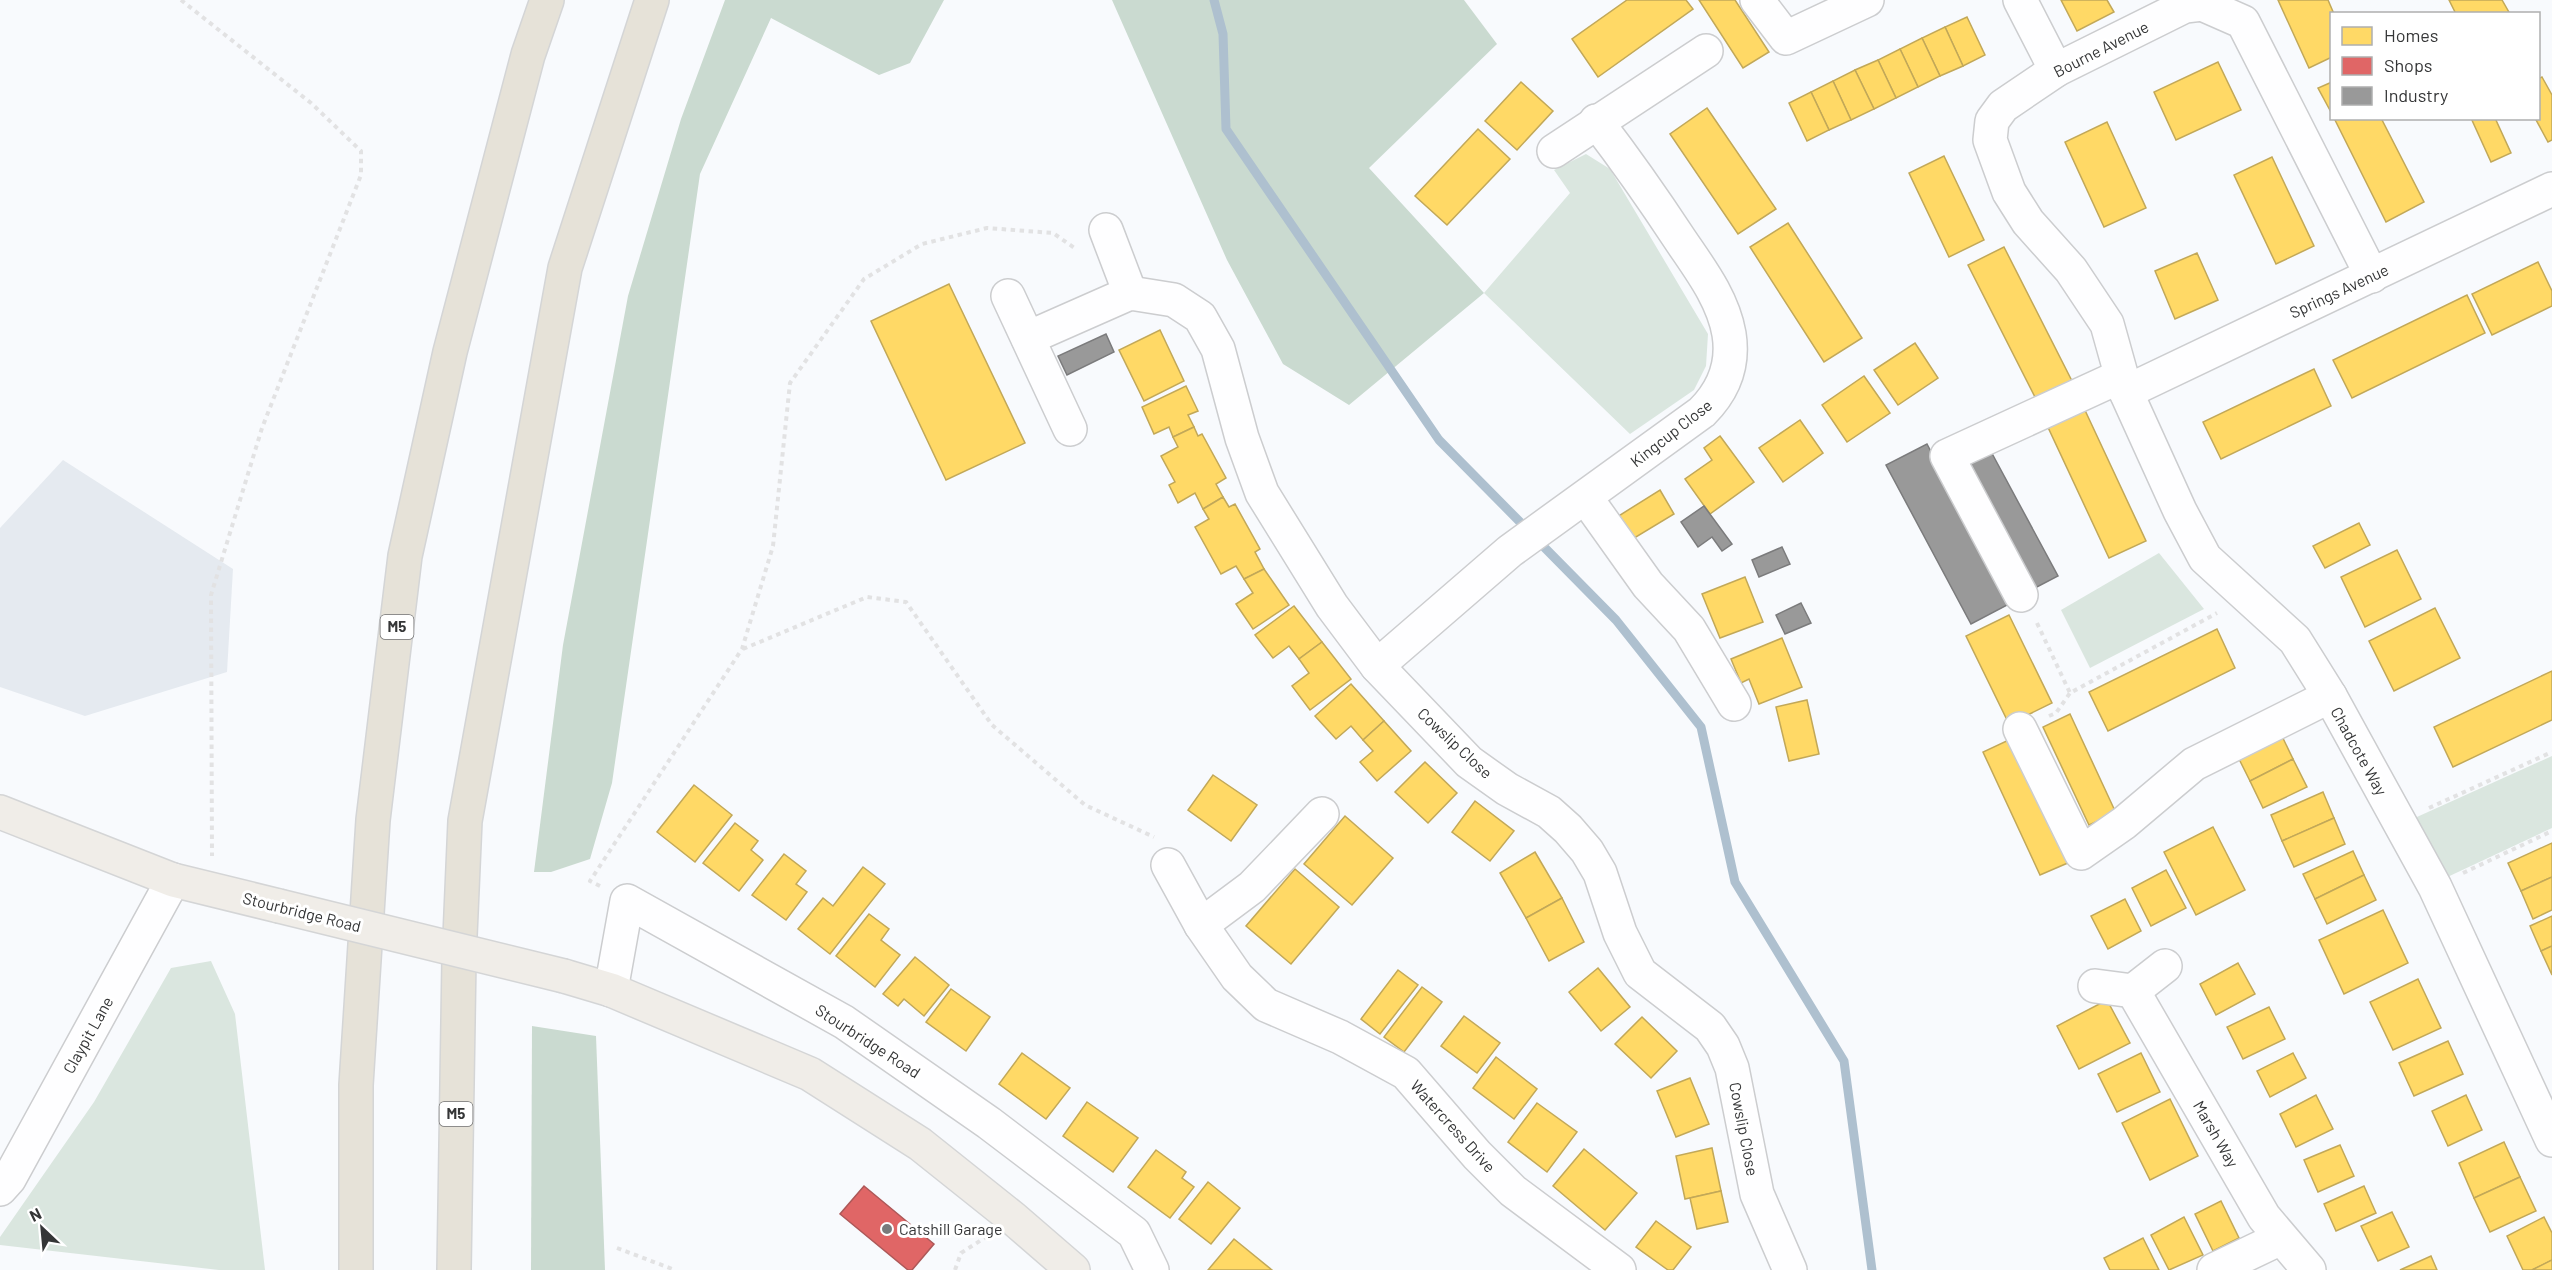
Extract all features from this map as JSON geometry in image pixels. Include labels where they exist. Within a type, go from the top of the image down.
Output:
[{"type":"highway","name":"M5","points":[[356,1270],[356,1085],[373,820],[405,556],[450,352],[528,55],[547,0]]},
{"type":"highway","name":"M5","points":[[454,1270],[459,958],[465,820],[565,268],[652,0]]},
{"type":"main road","name":"Stourbridge Road","points":[[0,812],[173,880],[564,976],[611,990],[810,1074],[920,1144],[1014,1219],[1073,1270]]},
{"type":"street","points":[[1757,0],[1786,38],[1868,0]]},
{"type":"street","points":[[2020,0],[2056,70]]},
{"type":"street","name":"Bourne Avenue","points":[[2123,384],[2107,324],[2071,270],[2028,222],[2009,192],[1990,140],[1992,121],[2003,106],[2056,70],[2183,3],[2202,4],[2243,22],[2372,276]]},
{"type":"street","points":[[1554,151],[1596,121],[1706,51]]},
{"type":"street","name":"Kingcup Close","points":[[1377,666],[1541,526],[1586,498],[1702,412],[1715,399],[1728,370],[1730,346],[1727,323],[1710,285],[1665,216],[1596,121]]},
{"type":"street","name":"Springs Avenue","points":[[2027,605],[1947,456],[2123,384],[2372,276],[2552,189]]},
{"type":"street","points":[[1042,332],[1124,279],[1106,230]]},
{"type":"street","name":"Cowslip Close","points":[[1124,279],[1174,300],[1200,317],[1218,349],[1242,438],[1262,493],[1332,606],[1377,666],[1469,762],[1507,789],[1550,812],[1568,829],[1600,873],[1620,933],[1640,973],[1710,1027],[1723,1046],[1732,1068],[1757,1194],[1790,1270]]},
{"type":"street","points":[[1008,296],[1042,332],[1070,429]]},
{"type":"street","name":"Chadcote Way","points":[[2123,384],[2180,511],[2205,558],[2224,578],[2249,596],[2295,640],[2330,696],[2435,887],[2552,1140]]},
{"type":"street","points":[[1586,498],[1648,585],[1689,629],[1709,657],[1734,704]]},
{"type":"street","points":[[2020,729],[2081,853],[2124,823],[2194,764],[2330,696]]},
{"type":"street","points":[[1201,926],[1252,887],[1322,814]]},
{"type":"street","name":"Watercress Drive","points":[[1168,865],[1201,926],[1237,976],[1266,1005],[1340,1037],[1406,1073],[1513,1191],[1619,1270]]},
{"type":"street","name":"Claypit Lane","points":[[0,1188],[9,1179],[173,880]]},
{"type":"street","points":[[611,990],[627,901]]},
{"type":"street","name":"Stourbridge Road","points":[[627,901],[844,1022],[980,1116],[1134,1233],[1152,1270]]},
{"type":"street","points":[[2095,986],[2133,992],[2165,966]]},
{"type":"street","name":"Marsh Way","points":[[2133,992],[2264,1217],[2309,1270]]},
{"type":"street","points":[[2214,1270],[2281,1238]]},
{"type":"path","points":[[181,0],[311,103],[361,151],[361,176],[262,428],[211,595],[212,890]]},
{"type":"path","points":[[627,901],[590,881],[742,649],[772,546],[790,383],[864,279],[922,244],[987,228],[1053,233],[1124,279]]},
{"type":"path","points":[[2027,605],[2070,693],[2249,596]]},
{"type":"path","points":[[742,649],[867,597],[906,602],[992,725],[1085,805],[1153,835],[1168,865]]},
{"type":"path","points":[[2398,822],[2552,752]]},
{"type":"path","points":[[2435,887],[2552,831]]},
{"type":"path","points":[[955,1270],[961,1253],[1014,1219]]},
{"type":"path","points":[[617,1248],[675,1270]]},
{"type":"shaded area","points":[[725,0],[944,0],[910,63],[879,75],[771,18],[700,174],[612,783],[590,859],[551,872],[534,872],[563,645],[628,296],[681,119]]},
{"type":"shaded area","points":[[1112,0],[1464,0],[1497,44],[1369,168],[1484,293],[1349,405],[1283,364],[1227,260]]},
{"type":"shaded area","points":[[1586,154],[1610,169],[1708,334],[1706,366],[1694,390],[1630,434],[1484,293],[1570,193],[1554,170]]},
{"type":"shaded area","points":[[63,460],[233,569],[227,672],[85,716],[0,687],[0,528]]},
{"type":"shaded area","points":[[2159,553],[2204,609],[2090,668],[2061,610]]},
{"type":"shaded area","points":[[2552,756],[2552,828],[2441,880],[2408,821]]},
{"type":"shaded area","points":[[211,961],[235,1014],[265,1270],[219,1270],[0,1245],[0,1237],[94,1102],[171,968]]},
{"type":"shaded area","points":[[532,1026],[596,1036],[605,1270],[531,1270]]},
{"type":"building: Homes","points":[[1627,0],[1686,0],[1693,9],[1598,77],[1572,39]]},
{"type":"building: Homes","points":[[1699,0],[1735,0],[1769,52],[1743,68]]},
{"type":"building: Homes","points":[[2061,0],[2107,0],[2114,12],[2077,31]]},
{"type":"building: Homes","points":[[2278,0],[2328,0],[2333,12],[2330,12],[2330,58],[2309,68]]},
{"type":"building: Homes","points":[[2449,0],[2502,0],[2509,12],[2455,12]]},
{"type":"building: Homes","points":[[1967,17],[1985,55],[1963,66],[1945,27]]},
{"type":"building: Homes","points":[[1945,27],[1963,66],[1940,76],[1922,38]]},
{"type":"building: Homes","points":[[1922,38],[1940,76],[1918,87],[1900,49]]},
{"type":"building: Homes","points":[[1900,49],[1918,87],[1896,98],[1878,60]]},
{"type":"building: Homes","points":[[1878,60],[1896,98],[1874,109],[1855,70]]},
{"type":"building: Homes","points":[[2218,62],[2241,110],[2176,140],[2154,92]]},
{"type":"building: Homes","points":[[1855,70],[1874,109],[1851,120],[1833,81]]},
{"type":"building: Homes","points":[[2542,77],[2552,95],[2552,140],[2548,142],[2536,120],[2540,120],[2540,78]]},
{"type":"building: Homes","points":[[1833,81],[1851,120],[1829,130],[1811,92]]},
{"type":"building: Homes","points":[[1521,82],[1553,111],[1517,150],[1485,121]]},
{"type":"building: Homes","points":[[2330,83],[2330,110],[2318,88]]},
{"type":"building: Homes","points":[[1811,92],[1829,130],[1807,141],[1789,103]]},
{"type":"building: Homes","points":[[1707,108],[1776,209],[1738,234],[1670,134]]},
{"type":"building: Homes","points":[[2335,120],[2382,120],[2424,202],[2386,222]]},
{"type":"building: Homes","points":[[2472,120],[2496,120],[2511,153],[2491,162]]},
{"type":"building: Homes","points":[[2107,122],[2146,208],[2104,227],[2065,142]]},
{"type":"building: Homes","points":[[1478,129],[1510,159],[1447,225],[1415,196]]},
{"type":"building: Homes","points":[[1944,156],[1984,240],[1949,257],[1909,173]]},
{"type":"building: Homes","points":[[2272,157],[2314,246],[2276,264],[2234,175]]},
{"type":"building: Homes","points":[[1788,223],[1862,338],[1824,362],[1750,247]]},
{"type":"building: Homes","points":[[2004,247],[2074,385],[2038,403],[1968,265]]},
{"type":"building: Homes","points":[[2197,253],[2218,300],[2175,319],[2155,271]]},
{"type":"building: Homes","points":[[2538,262],[2552,291],[2552,306],[2492,335],[2472,294]]},
{"type":"building: Homes","points":[[949,284],[1025,443],[946,480],[871,321]]},
{"type":"building: Homes","points":[[2467,295],[2485,333],[2352,398],[2333,360]]},
{"type":"building: Homes","points":[[1160,330],[1184,381],[1144,401],[1119,350]]},
{"type":"building: Homes","points":[[1915,343],[1938,378],[1898,405],[1874,370]]},
{"type":"building: Homes","points":[[2314,369],[2331,406],[2221,459],[2203,422]]},
{"type":"building: Homes","points":[[1864,376],[1890,413],[1847,442],[1822,405]]},
{"type":"building: Homes","points":[[1186,386],[1198,411],[1188,415],[1194,427],[1173,437],[1169,427],[1154,434],[1142,407]]},
{"type":"building: Homes","points":[[2083,406],[2146,541],[2109,558],[2046,423]]},
{"type":"building: Homes","points":[[1800,420],[1823,453],[1783,482],[1759,448]]},
{"type":"building: Homes","points":[[1194,427],[1198,436],[1202,434],[1226,478],[1216,484],[1223,497],[1203,509],[1195,493],[1178,503],[1169,485],[1175,482],[1161,456],[1178,447],[1173,437]]},
{"type":"building: Homes","points":[[1720,436],[1754,482],[1710,514],[1685,479],[1712,460],[1704,448]]},
{"type":"building: Homes","points":[[1660,490],[1674,514],[1631,540],[1617,517]]},
{"type":"building: Homes","points":[[1223,497],[1229,507],[1235,504],[1260,549],[1255,552],[1264,569],[1244,579],[1236,566],[1221,574],[1195,527],[1209,519],[1203,509]]},
{"type":"building: Homes","points":[[2359,523],[2370,545],[2325,568],[2313,546]]},
{"type":"building: Homes","points":[[2397,550],[2421,599],[2365,627],[2341,577]]},
{"type":"building: Homes","points":[[1264,569],[1289,605],[1253,629],[1236,604],[1253,593],[1244,579]]},
{"type":"building: Homes","points":[[1745,577],[1763,622],[1720,638],[1702,594]]},
{"type":"building: Homes","points":[[1294,606],[1322,642],[1299,659],[1289,646],[1273,658],[1255,635]]},
{"type":"building: Homes","points":[[2435,608],[2460,658],[2394,691],[2369,641]]},
{"type":"building: Homes","points":[[2009,615],[2052,703],[2009,724],[1966,636]]},
{"type":"building: Homes","points":[[2217,629],[2235,668],[2108,731],[2089,692]]},
{"type":"building: Homes","points":[[1782,638],[1802,687],[1759,704],[1749,679],[1741,683],[1731,659]]},
{"type":"building: Homes","points":[[1322,642],[1351,679],[1310,710],[1292,686],[1309,673],[1299,659]]},
{"type":"building: Homes","points":[[2552,671],[2552,720],[2453,767],[2434,727]]},
{"type":"building: Homes","points":[[1351,684],[1384,721],[1363,740],[1351,726],[1336,739],[1315,716]]},
{"type":"building: Homes","points":[[1807,700],[1819,754],[1789,761],[1776,707]]},
{"type":"building: Homes","points":[[2070,714],[2116,813],[2089,825],[2043,727]]},
{"type":"building: Homes","points":[[1384,721],[1411,751],[1377,781],[1360,762],[1373,751],[1363,740]]},
{"type":"building: Homes","points":[[2280,732],[2293,759],[2250,781],[2236,753]]},
{"type":"building: Homes","points":[[2013,738],[2070,862],[2040,875],[1983,752]]},
{"type":"building: Homes","points":[[2293,759],[2307,787],[2263,808],[2250,781]]},
{"type":"building: Homes","points":[[1425,762],[1457,793],[1428,823],[1395,792]]},
{"type":"building: Homes","points":[[1213,775],[1257,805],[1231,841],[1188,810]]},
{"type":"building: Homes","points":[[694,785],[732,815],[695,862],[657,832]]},
{"type":"building: Homes","points":[[2323,792],[2334,818],[2282,841],[2271,815]]},
{"type":"building: Homes","points":[[1475,801],[1514,831],[1490,861],[1452,832]]},
{"type":"building: Homes","points":[[1345,816],[1393,858],[1352,905],[1304,864]]},
{"type":"building: Homes","points":[[2334,818],[2345,844],[2294,867],[2282,841]]},
{"type":"building: Homes","points":[[735,823],[758,841],[751,850],[763,860],[739,891],[703,863]]},
{"type":"building: Homes","points":[[2213,827],[2245,890],[2196,915],[2164,852]]},
{"type":"building: Homes","points":[[2552,843],[2552,877],[2521,891],[2508,863]]},
{"type":"building: Homes","points":[[2353,851],[2364,875],[2315,899],[2303,874]]},
{"type":"building: Homes","points":[[1535,852],[1562,898],[1526,918],[1500,873]]},
{"type":"building: Homes","points":[[784,854],[806,871],[796,884],[807,892],[786,920],[752,895]]},
{"type":"building: Homes","points":[[863,867],[885,884],[830,954],[798,929],[823,898],[833,906]]},
{"type":"building: Homes","points":[[1295,869],[1339,907],[1291,964],[1246,926]]},
{"type":"building: Homes","points":[[2166,870],[2186,908],[2151,926],[2132,888]]},
{"type":"building: Homes","points":[[2364,875],[2376,900],[2327,924],[2315,899]]},
{"type":"building: Homes","points":[[2552,877],[2552,910],[2533,919],[2521,891]]},
{"type":"building: Homes","points":[[1562,898],[1584,942],[1549,961],[1526,918]]},
{"type":"building: Homes","points":[[2125,899],[2141,931],[2108,949],[2091,916]]},
{"type":"building: Homes","points":[[2383,910],[2408,963],[2344,994],[2319,940]]},
{"type":"building: Homes","points":[[869,914],[889,929],[881,940],[900,955],[875,987],[836,956]]},
{"type":"building: Homes","points":[[2552,916],[2552,946],[2541,951],[2530,926]]},
{"type":"building: Homes","points":[[2552,946],[2552,975],[2541,951]]},
{"type":"building: Homes","points":[[915,957],[949,985],[924,1016],[904,999],[898,1006],[883,994]]},
{"type":"building: Homes","points":[[2238,963],[2255,994],[2216,1015],[2200,984]]},
{"type":"building: Homes","points":[[1598,968],[1630,1007],[1601,1031],[1569,992]]},
{"type":"building: Homes","points":[[1398,970],[1418,985],[1380,1034],[1361,1019]]},
{"type":"building: Homes","points":[[2418,979],[2441,1028],[2393,1050],[2370,1002]]},
{"type":"building: Homes","points":[[1422,987],[1442,1002],[1404,1052],[1384,1037]]},
{"type":"building: Homes","points":[[951,989],[990,1017],[966,1051],[926,1022]]},
{"type":"building: Homes","points":[[2107,1000],[2130,1043],[2079,1069],[2057,1026]]},
{"type":"building: Homes","points":[[2269,1007],[2285,1039],[2243,1059],[2227,1027]]},
{"type":"building: Homes","points":[[1464,1016],[1500,1043],[1477,1073],[1441,1046]]},
{"type":"building: Homes","points":[[1642,1017],[1677,1051],[1651,1078],[1615,1044]]},
{"type":"building: Homes","points":[[2448,1041],[2463,1074],[2414,1096],[2399,1063]]},
{"type":"building: Homes","points":[[1022,1053],[1070,1088],[1046,1119],[999,1084]]},
{"type":"building: Homes","points":[[2141,1053],[2160,1092],[2117,1112],[2098,1074]]},
{"type":"building: Homes","points":[[2293,1053],[2306,1078],[2270,1097],[2257,1071]]},
{"type":"building: Homes","points":[[1496,1057],[1537,1089],[1514,1119],[1473,1088]]},
{"type":"building: Homes","points":[[1690,1078],[1709,1124],[1676,1137],[1657,1091]]},
{"type":"building: Homes","points":[[2316,1095],[2333,1129],[2296,1147],[2280,1114]]},
{"type":"building: Homes","points":[[2466,1095],[2482,1130],[2448,1146],[2432,1111]]},
{"type":"building: Homes","points":[[2170,1099],[2198,1156],[2150,1180],[2122,1123]]},
{"type":"building: Homes","points":[[1087,1102],[1138,1138],[1113,1172],[1063,1136]]},
{"type":"building: Homes","points":[[1537,1103],[1577,1132],[1547,1172],[1508,1142]]},
{"type":"building: Homes","points":[[2504,1142],[2520,1177],[2474,1198],[2459,1163]]},
{"type":"building: Homes","points":[[2340,1145],[2354,1176],[2318,1192],[2304,1160]]},
{"type":"building: Homes","points":[[1712,1148],[1721,1191],[1685,1199],[1676,1156]]},
{"type":"building: Homes","points":[[1584,1149],[1637,1193],[1605,1230],[1553,1186]]},
{"type":"building: Homes","points":[[1156,1150],[1186,1172],[1182,1178],[1194,1187],[1170,1218],[1128,1187]]},
{"type":"building: Homes","points":[[2520,1177],[2536,1211],[2490,1232],[2474,1198]]},
{"type":"building: Homes","points":[[1208,1182],[1240,1208],[1211,1244],[1179,1219]]},
{"type":"building: Homes","points":[[2364,1186],[2376,1213],[2336,1231],[2324,1204]]},
{"type":"building: Homes","points":[[1721,1191],[1728,1222],[1697,1229],[1690,1198]]},
{"type":"building: Homes","points":[[2221,1201],[2239,1238],[2213,1251],[2195,1214]]},
{"type":"building: Homes","points":[[2392,1212],[2409,1247],[2378,1261],[2361,1226]]},
{"type":"building: Homes","points":[[2184,1217],[2203,1255],[2169,1270],[2151,1235]]},
{"type":"building: Homes","points":[[2544,1217],[2552,1233],[2552,1260],[2532,1270],[2523,1270],[2507,1236]]},
{"type":"building: Homes","points":[[1656,1221],[1691,1247],[1673,1270],[1668,1270],[1636,1247]]},
{"type":"building: Homes","points":[[2143,1238],[2159,1270],[2110,1270],[2104,1258]]},
{"type":"building: Homes","points":[[1234,1239],[1272,1270],[1208,1270]]},
{"type":"building: Homes","points":[[2431,1256],[2437,1270],[2400,1270]]},
{"type":"building: Homes","points":[[2552,1260],[2552,1270],[2532,1270]]},
{"type":"building: Shops","name":"Catshill Garage","points":[[864,1186],[934,1244],[912,1270],[908,1270],[840,1214]]},
{"type":"building: Industry","points":[[1106,334],[1114,352],[1067,375],[1058,356]]},
{"type":"building: Industry","points":[[1927,444],[2011,603],[1971,624],[1886,465]]},
{"type":"building: Industry","points":[[1988,446],[2058,576],[2035,588],[1965,458]]},
{"type":"building: Industry","points":[[1704,506],[1732,544],[1722,551],[1712,537],[1698,547],[1681,522]]},
{"type":"building: Industry","points":[[1782,547],[1790,564],[1759,577],[1752,560]]},
{"type":"building: Industry","points":[[1801,603],[1811,623],[1785,634],[1776,615]]},
{"type":"waterway","points":[[1214,0],[1223,34],[1226,129],[1439,440],[1522,524]]},
{"type":"waterway","points":[[1544,547],[1616,620],[1701,727],[1735,882],[1844,1061],[1872,1270]]},
{"type":"place","name":"Catshill Garage","points":[[887,1229]]}]
